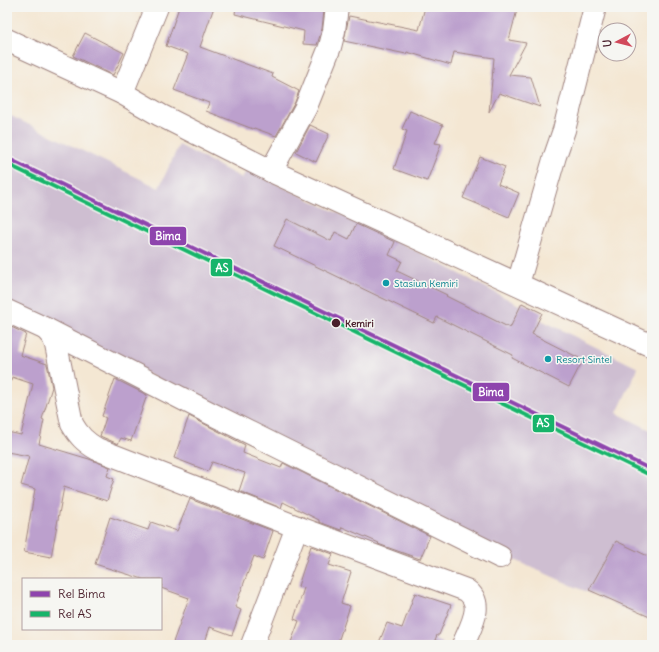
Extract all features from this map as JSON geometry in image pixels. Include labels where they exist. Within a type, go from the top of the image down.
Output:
[{"type":"street","points":[[122,93],[157,7]]},
{"type":"street","points":[[271,171],[309,100],[330,47],[337,7]]},
{"type":"street","points":[[518,284],[566,123],[595,7]]},
{"type":"street","points":[[7,40],[122,93],[160,115],[271,171],[652,346]]},
{"type":"street","points":[[7,311],[46,329],[210,413],[500,557]]},
{"type":"street","points":[[46,329],[53,337],[56,345],[72,424],[86,443],[97,449],[297,527],[466,590],[472,595],[475,601],[476,609],[463,645]]},
{"type":"street","points":[[252,645],[297,527]]},
{"type":"shaded area","name":"Stasiun Kemiri","points":[[7,114],[159,188],[179,145],[242,178],[247,170],[397,241],[521,306],[519,309],[638,368],[617,413],[652,431],[652,621],[515,560],[7,302]]},
{"type":"building","points":[[179,7],[214,7],[200,47],[273,74],[272,77],[299,91],[295,102],[276,136],[206,111],[209,103],[174,90],[188,54],[166,46]]},
{"type":"building","points":[[236,7],[298,7],[297,9],[324,11],[322,29],[317,45],[303,44],[304,31],[235,14]]},
{"type":"building","points":[[425,7],[506,7],[517,10],[509,40],[526,43],[509,75],[531,77],[540,107],[499,93],[489,112],[494,58],[454,52],[451,65],[407,52],[406,54],[344,41],[349,16],[419,30]]},
{"type":"building","points":[[85,33],[124,53],[113,75],[73,56]]},
{"type":"building","points":[[410,111],[443,125],[435,143],[441,144],[427,181],[394,169],[407,131],[402,129]]},
{"type":"building","points":[[310,125],[329,134],[316,162],[296,152]]},
{"type":"building","points":[[480,157],[505,167],[498,184],[519,193],[509,217],[463,198]]},
{"type":"building","points":[[287,219],[331,241],[335,232],[349,239],[356,224],[395,242],[389,255],[402,261],[397,271],[510,328],[522,303],[542,313],[532,334],[583,360],[569,387],[512,358],[513,355],[437,317],[434,323],[274,246]]},
{"type":"building","points":[[7,325],[26,334],[20,355],[47,364],[52,387],[42,419],[44,420],[39,444],[110,467],[107,476],[114,479],[107,501],[64,487],[51,557],[24,552],[35,489],[21,485],[29,456],[7,452],[7,432],[21,435],[33,384],[12,377],[11,381],[7,381]]},
{"type":"building","points":[[115,379],[147,395],[131,441],[121,438],[118,444],[100,436],[106,418],[102,416]]},
{"type":"building","points":[[189,416],[245,445],[243,453],[281,468],[283,463],[430,536],[420,559],[378,544],[379,543],[342,527],[341,530],[319,522],[319,520],[283,502],[281,508],[239,491],[245,473],[212,462],[208,471],[174,458]]},
{"type":"building","points":[[190,499],[273,531],[263,560],[254,556],[235,607],[241,610],[232,635],[210,627],[204,645],[172,645],[189,598],[162,588],[162,578],[140,578],[95,564],[110,517],[148,530],[151,522],[177,531]]},
{"type":"building","points":[[616,541],[652,558],[652,618],[589,590]]},
{"type":"building","points":[[311,546],[333,554],[329,565],[351,572],[341,603],[350,606],[337,645],[290,645],[299,621],[294,619],[304,588],[298,586]]},
{"type":"building","points":[[415,593],[451,605],[439,635],[437,635],[435,640],[442,643],[442,645],[378,645],[387,623],[402,628]]},
{"type":"rail line","name":"Bima","points":[[7,158],[652,470]]},
{"type":"rail line","name":"AS","points":[[7,164],[650,475]]},
{"type":"place","name":"Stasiun Kemiri","points":[[386,283]]},
{"type":"place","name":"Kemiri","points":[[336,323]]},
{"type":"place","name":"Resort Sintel","points":[[548,359]]}]
